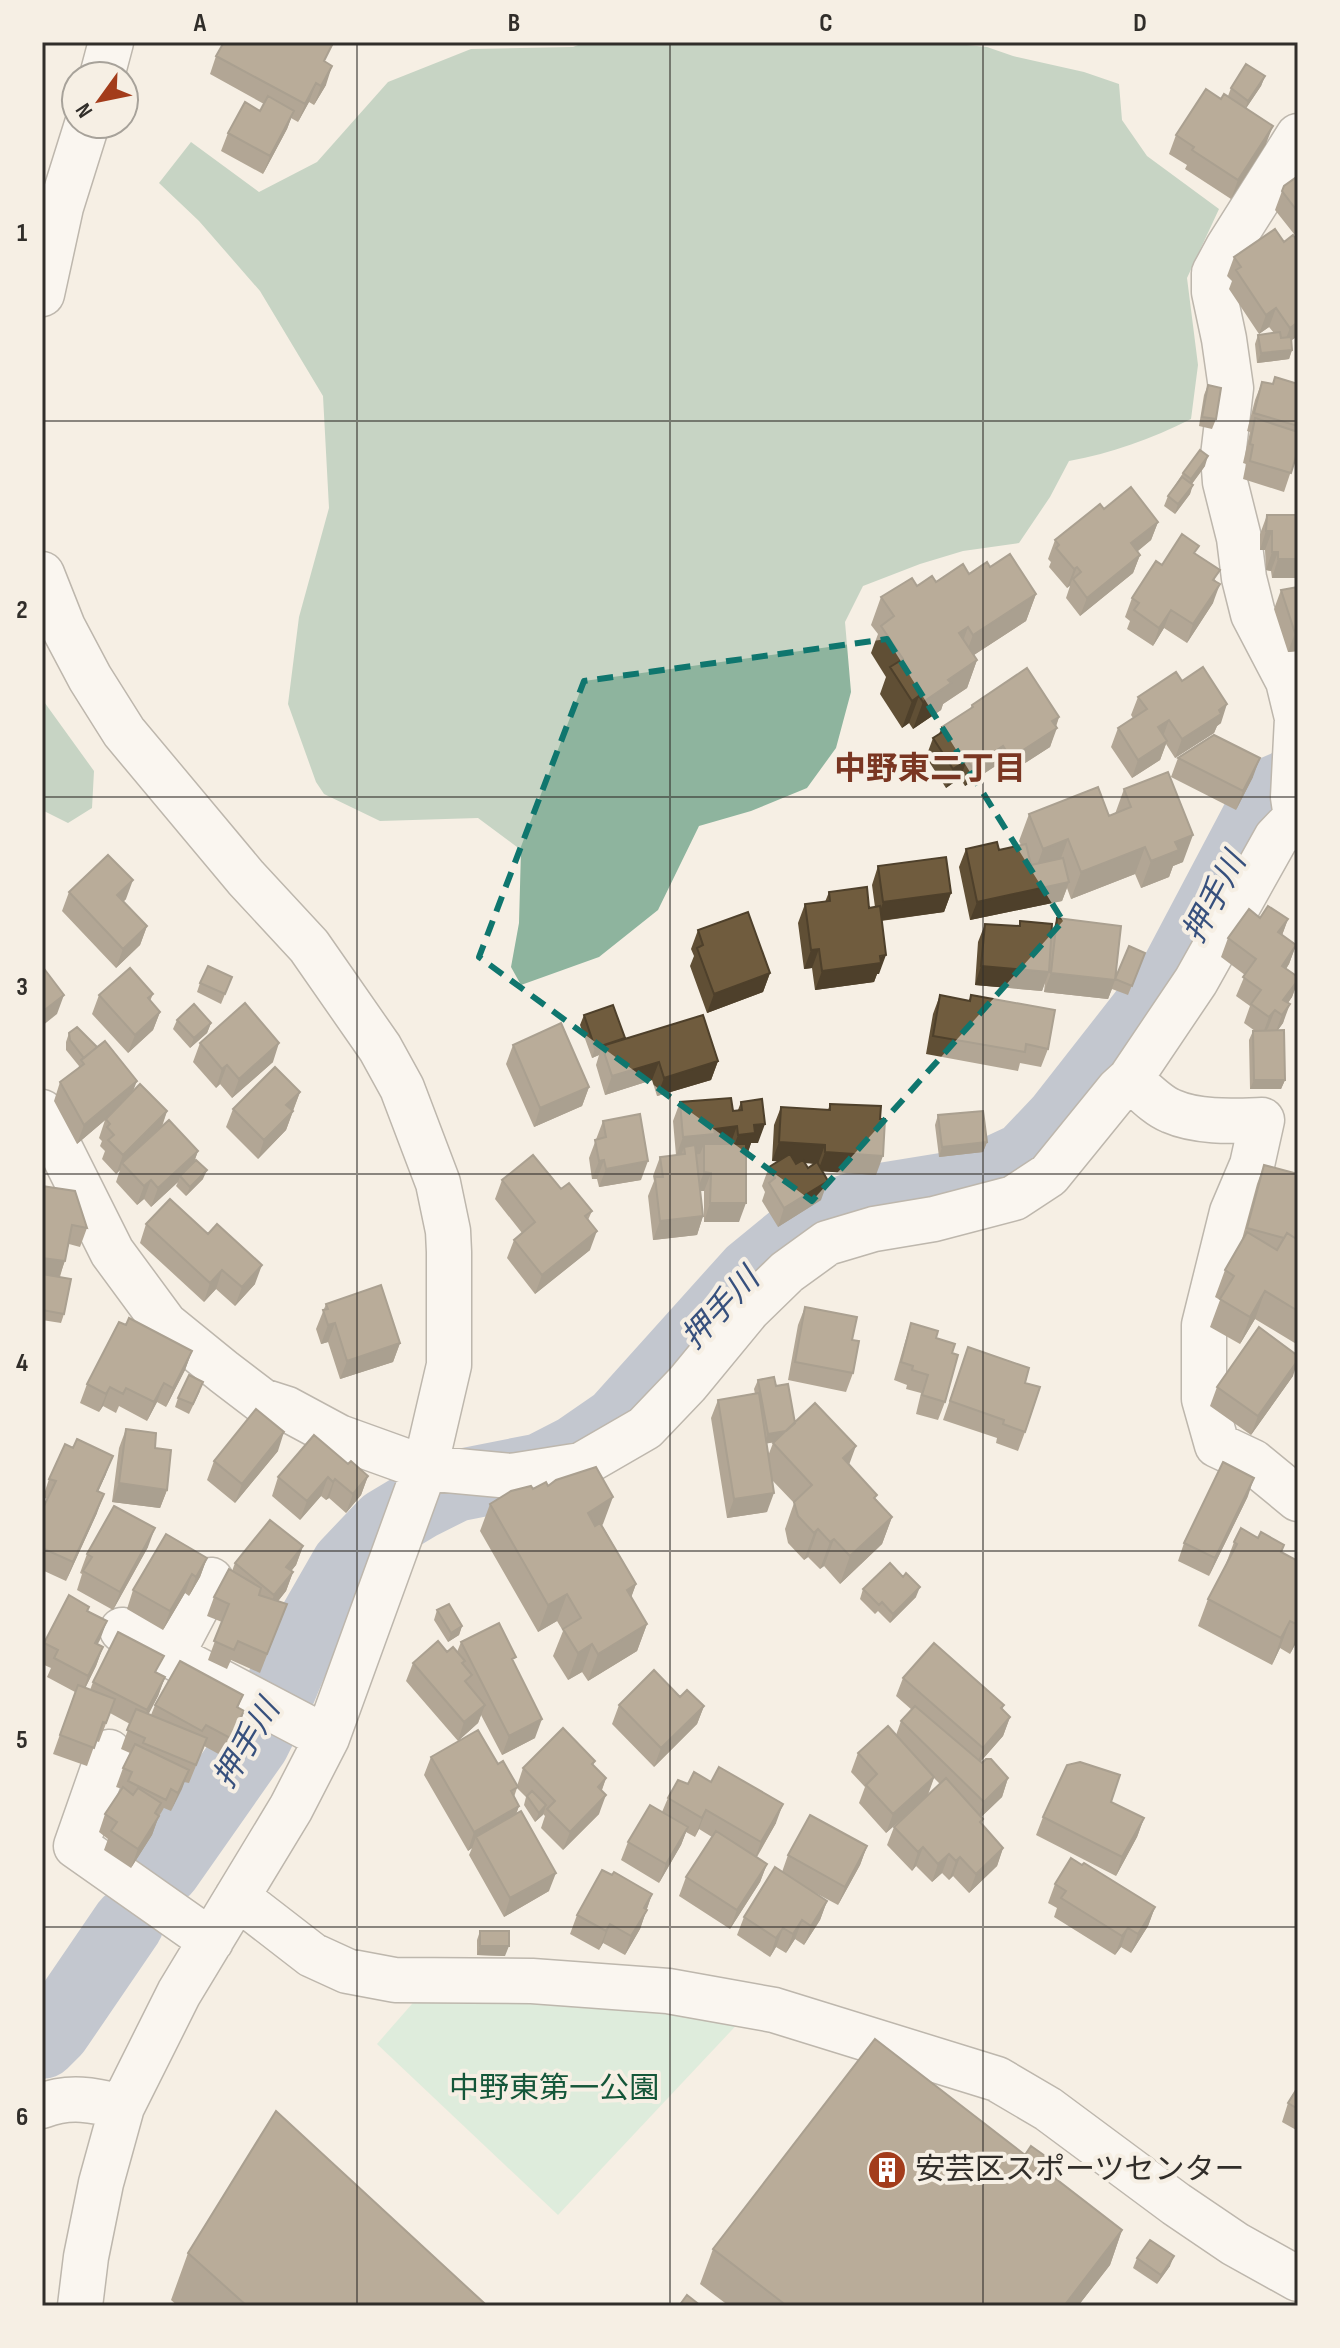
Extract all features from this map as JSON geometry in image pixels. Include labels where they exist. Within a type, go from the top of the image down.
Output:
[{"type":"street","points":[[42,1112],[112,1252],[165,1324],[262,1401],[287,1409],[339,1437],[425,1468],[511,1476],[581,1465],[645,1428],[683,1389],[748,1310],[787,1272],[827,1243],[874,1229],[934,1219],[1014,1198],[1049,1175],[1130,1079],[1196,981],[1276,838],[1297,817],[1293,797],[1297,718],[1288,681],[1253,614],[1225,482],[1223,456],[1231,388],[1214,292],[1214,273],[1298,136]]},
{"type":"street","points":[[42,294],[61,207],[82,140]]},
{"type":"street","points":[[42,574],[63,627],[124,732],[246,878],[309,946],[380,1048],[402,1088],[438,1183],[448,1231],[449,1365],[425,1468],[327,1738],[291,1808],[179,1993],[122,2107],[101,2183],[80,2306]]},
{"type":"street","points":[[1130,1079],[1170,1111],[1201,1118],[1262,1120],[1252,1165],[1232,1212],[1204,1325],[1204,1399],[1217,1445],[1253,1462],[1298,1499]]},
{"type":"street","points":[[171,1656],[211,1580]]},
{"type":"street","points":[[122,1630],[327,1738]]},
{"type":"street","points":[[109,1752],[76,1846],[211,1941]]},
{"type":"street","points":[[237,1897],[312,1955],[347,1971],[395,1980],[532,1981],[668,1991],[774,2010],[997,2079],[1048,2109],[1235,2244],[1298,2279]]},
{"type":"street","points":[[42,2106],[57,2100],[88,2099],[122,2107]]},
{"type":"highlighted area","points":[[887,639],[1063,921],[812,1201],[479,957],[584,681]]},
{"type":"green space","points":[[586,42],[936,42],[987,47],[1084,72],[1119,84],[1122,120],[1147,156],[1219,209],[1187,278],[1198,365],[1191,419],[1131,444],[1069,461],[1050,497],[1019,543],[963,551],[863,586],[845,622],[851,692],[836,748],[807,788],[751,811],[699,826],[658,910],[599,957],[521,985],[511,967],[519,923],[521,850],[478,818],[380,821],[324,794],[316,782],[288,704],[299,617],[329,508],[323,396],[260,291],[199,221],[159,183],[191,142],[259,192],[317,162],[388,82],[471,49],[573,47]]},
{"type":"green space","points":[[42,699],[94,771],[92,808],[68,823],[42,810]]},
{"type":"green space","name":"中野東第一公園","points":[[425,1989],[746,2015],[558,2215],[377,2044]]},
{"type":"building","points":[[224,42],[326,42],[332,45],[324,61],[332,66],[321,86],[316,83],[305,104],[216,56]]},
{"type":"building","points":[[1246,64],[1265,76],[1248,101],[1231,88]]},
{"type":"building","points":[[1206,89],[1221,99],[1224,94],[1273,126],[1238,180],[1192,150],[1194,147],[1176,135]]},
{"type":"building","points":[[268,96],[294,111],[270,156],[228,133],[245,102],[260,111]]},
{"type":"building","points":[[1298,176],[1298,212],[1282,191]]},
{"type":"building","points":[[1275,229],[1284,242],[1293,235],[1298,242],[1298,322],[1290,328],[1276,308],[1266,315],[1236,270],[1241,267],[1234,257]]},
{"type":"building","points":[[1280,332],[1281,338],[1291,337],[1292,350],[1261,353],[1258,335]]},
{"type":"building","points":[[1275,377],[1298,384],[1298,426],[1254,413],[1262,382],[1273,384]]},
{"type":"building","points":[[1208,385],[1221,388],[1216,419],[1202,417]]},
{"type":"building","points":[[1255,418],[1298,432],[1298,450],[1291,473],[1250,461]]},
{"type":"building","points":[[1200,450],[1208,456],[1191,479],[1183,473]]},
{"type":"building","points":[[1182,477],[1193,485],[1178,504],[1168,496]]},
{"type":"building","points":[[1131,487],[1158,522],[1131,543],[1140,555],[1087,598],[1073,579],[1081,572],[1077,567],[1074,569],[1056,548],[1059,545],[1055,540],[1100,504],[1104,509]]},
{"type":"building","points":[[1267,515],[1298,515],[1298,559],[1278,559],[1278,552],[1272,552],[1272,531],[1266,531]]},
{"type":"building","points":[[1182,534],[1199,546],[1194,553],[1220,570],[1213,580],[1220,584],[1193,624],[1171,610],[1159,628],[1134,610],[1139,603],[1132,598],[1156,561],[1162,565]]},
{"type":"building","points":[[1010,554],[1036,594],[973,635],[968,627],[959,633],[977,660],[923,702],[919,696],[912,701],[890,667],[903,659],[881,626],[894,616],[881,597],[912,578],[917,586],[932,576],[936,582],[963,564],[969,574],[987,562],[990,567]]},
{"type":"building","points":[[1298,587],[1298,633],[1295,633],[1281,590]]},
{"type":"building","points":[[1203,667],[1227,704],[1219,710],[1221,714],[1182,739],[1169,720],[1158,727],[1167,741],[1138,760],[1118,728],[1147,709],[1138,697],[1176,672],[1182,681]]},
{"type":"building","points":[[1027,668],[1059,717],[1052,721],[1057,728],[1011,758],[1003,746],[972,767],[967,760],[953,769],[933,738],[944,731],[942,727]]},
{"type":"building","points":[[1214,735],[1260,758],[1243,791],[1178,758]]},
{"type":"building","points":[[1168,772],[1193,835],[1175,842],[1179,850],[1151,861],[1145,847],[1081,872],[1068,839],[1043,849],[1029,814],[1098,787],[1109,816],[1131,807],[1124,789]]},
{"type":"building","points":[[997,842],[999,850],[1026,844],[1031,865],[1063,858],[1069,882],[977,902],[966,849]]},
{"type":"building","points":[[108,855],[133,880],[117,895],[147,926],[123,949],[69,892]]},
{"type":"building","points":[[946,857],[951,893],[883,902],[878,866]]},
{"type":"building","points":[[867,887],[869,908],[880,906],[886,955],[880,956],[881,963],[822,971],[819,949],[811,950],[805,904],[830,901],[829,892]]},
{"type":"building","points":[[1268,906],[1288,919],[1278,932],[1296,945],[1282,966],[1298,977],[1283,1000],[1290,1004],[1282,1015],[1275,1010],[1269,1017],[1251,1004],[1261,990],[1243,977],[1256,959],[1228,938],[1249,909],[1260,918]]},
{"type":"building","points":[[748,912],[770,973],[714,994],[697,948],[703,945],[698,930]]},
{"type":"building","points":[[1057,918],[1121,926],[1115,980],[1051,973]]},
{"type":"building","points":[[1020,921],[1052,924],[1049,972],[981,966],[985,924],[1020,926]]},
{"type":"building","points":[[1129,946],[1145,953],[1132,986],[1115,979]]},
{"type":"building","points":[[42,966],[64,995],[42,1012]]},
{"type":"building","points":[[208,966],[232,977],[225,994],[200,983]]},
{"type":"building","points":[[130,968],[153,994],[148,998],[160,1012],[135,1035],[99,995]]},
{"type":"building","points":[[940,995],[970,1001],[971,995],[1055,1010],[1048,1049],[1026,1044],[1025,1052],[933,1036]]},
{"type":"building","points":[[245,1003],[279,1043],[239,1079],[227,1065],[222,1069],[200,1043]]},
{"type":"building","points":[[194,1004],[211,1023],[194,1038],[177,1020]]},
{"type":"building","points":[[613,1005],[625,1038],[595,1048],[584,1015]]},
{"type":"building","points":[[703,1015],[718,1061],[664,1078],[659,1062],[612,1076],[602,1046]]},
{"type":"building","points":[[561,1023],[589,1087],[540,1108],[513,1045]]},
{"type":"building","points":[[77,1027],[97,1047],[84,1058],[70,1040],[69,1033]]},
{"type":"building","points":[[1284,1030],[1285,1080],[1254,1080],[1253,1031]]},
{"type":"building","points":[[105,1041],[137,1081],[84,1125],[60,1082],[84,1064],[81,1060]]},
{"type":"building","points":[[275,1067],[300,1092],[286,1105],[293,1111],[264,1140],[233,1109]]},
{"type":"building","points":[[140,1084],[167,1111],[123,1155],[108,1140],[114,1135],[107,1127],[110,1124],[106,1119]]},
{"type":"building","points":[[731,1098],[733,1111],[742,1110],[741,1102],[762,1099],[765,1124],[754,1125],[755,1133],[738,1135],[737,1126],[714,1129],[715,1134],[683,1137],[680,1102]]},
{"type":"building","points":[[830,1104],[881,1106],[880,1119],[885,1119],[883,1156],[825,1152],[825,1145],[779,1142],[781,1107],[830,1110]]},
{"type":"building","points":[[983,1111],[987,1142],[942,1147],[938,1115]]},
{"type":"building","points":[[640,1114],[648,1161],[606,1169],[604,1160],[599,1161],[595,1140],[606,1137],[603,1121]]},
{"type":"building","points":[[169,1120],[198,1151],[158,1188],[151,1180],[144,1186],[122,1163]]},
{"type":"building","points":[[704,1144],[746,1144],[746,1203],[710,1203],[711,1173],[704,1172]]},
{"type":"building","points":[[695,1145],[703,1216],[660,1221],[655,1177],[663,1177],[660,1157],[685,1154],[684,1147]]},
{"type":"building","points":[[790,1154],[796,1164],[803,1160],[808,1168],[817,1162],[828,1181],[784,1208],[769,1183],[775,1178],[769,1167]]},
{"type":"building","points":[[533,1155],[561,1189],[569,1183],[592,1211],[585,1216],[597,1231],[542,1275],[514,1240],[535,1222],[502,1180]]},
{"type":"building","points":[[196,1160],[207,1170],[190,1187],[180,1176]]},
{"type":"building","points":[[1264,1165],[1298,1174],[1298,1240],[1287,1233],[1284,1238],[1247,1228]]},
{"type":"building","points":[[42,1186],[75,1191],[87,1228],[72,1225],[65,1261],[42,1258]]},
{"type":"building","points":[[170,1199],[208,1234],[217,1224],[262,1265],[242,1287],[222,1270],[210,1283],[146,1224]]},
{"type":"building","points":[[1247,1232],[1277,1250],[1287,1233],[1298,1240],[1298,1311],[1265,1291],[1250,1317],[1220,1299],[1234,1276],[1225,1270]]},
{"type":"building","points":[[42,1274],[71,1279],[64,1314],[42,1310]]},
{"type":"building","points":[[381,1285],[400,1343],[347,1361],[335,1323],[328,1325],[323,1310],[328,1309],[326,1304]]},
{"type":"building","points":[[805,1307],[857,1317],[852,1340],[859,1341],[853,1373],[795,1362]]},
{"type":"building","points":[[129,1318],[192,1351],[173,1388],[164,1383],[154,1402],[126,1388],[123,1394],[110,1387],[106,1394],[87,1384],[119,1322],[126,1325]]},
{"type":"building","points":[[911,1323],[938,1331],[936,1338],[955,1344],[952,1353],[958,1355],[945,1402],[922,1395],[928,1375],[912,1370],[913,1366],[901,1362]]},
{"type":"building","points":[[1259,1327],[1298,1356],[1298,1360],[1258,1416],[1217,1387]]},
{"type":"building","points":[[968,1347],[1029,1368],[1025,1383],[1040,1387],[1025,1432],[1003,1424],[1004,1420],[950,1401]]},
{"type":"building","points":[[189,1375],[203,1382],[193,1404],[178,1398]]},
{"type":"building","points":[[774,1377],[776,1386],[788,1384],[795,1423],[786,1431],[768,1434],[758,1380]]},
{"type":"building","points":[[759,1393],[774,1493],[734,1499],[718,1400]]},
{"type":"building","points":[[815,1403],[856,1446],[843,1458],[877,1495],[874,1498],[892,1517],[850,1556],[834,1539],[830,1542],[818,1529],[814,1533],[798,1516],[794,1502],[812,1485],[773,1443]]},
{"type":"building","points":[[256,1409],[284,1432],[242,1484],[214,1461]]},
{"type":"building","points":[[126,1429],[156,1433],[155,1448],[171,1450],[167,1490],[119,1483]]},
{"type":"building","points":[[314,1435],[348,1464],[351,1461],[368,1476],[353,1494],[328,1477],[307,1501],[278,1477]]},
{"type":"building","points":[[77,1439],[113,1456],[97,1491],[104,1494],[73,1562],[42,1548],[42,1510],[56,1481],[49,1479],[65,1444],[73,1448]]},
{"type":"building","points":[[1223,1462],[1254,1478],[1215,1558],[1184,1543]]},
{"type":"building","points":[[596,1467],[613,1497],[588,1513],[595,1526],[600,1523],[636,1584],[627,1590],[647,1624],[598,1654],[592,1644],[578,1653],[563,1629],[581,1618],[567,1594],[548,1605],[490,1504],[511,1491],[531,1486],[533,1489],[546,1482],[548,1486],[556,1480]]},
{"type":"building","points":[[114,1506],[155,1528],[120,1592],[83,1571],[92,1557],[87,1554]]},
{"type":"building","points":[[270,1520],[303,1546],[286,1567],[293,1572],[274,1595],[235,1563]]},
{"type":"building","points":[[1241,1528],[1258,1538],[1261,1532],[1284,1545],[1281,1552],[1298,1561],[1298,1625],[1290,1621],[1281,1638],[1208,1599],[1237,1544],[1234,1542]]},
{"type":"building","points":[[166,1534],[207,1558],[196,1577],[192,1574],[170,1611],[133,1590]]},
{"type":"building","points":[[890,1563],[903,1577],[906,1573],[920,1587],[893,1614],[863,1589]]},
{"type":"building","points":[[229,1569],[261,1588],[259,1595],[287,1604],[267,1654],[238,1641],[234,1650],[214,1641],[229,1604],[214,1597]]},
{"type":"building","points":[[69,1595],[89,1607],[87,1611],[107,1621],[95,1643],[103,1647],[88,1676],[54,1658],[58,1650],[44,1643]]},
{"type":"building","points":[[449,1604],[462,1626],[451,1633],[437,1610]]},
{"type":"building","points":[[499,1623],[516,1657],[512,1659],[542,1719],[509,1736],[461,1642]]},
{"type":"building","points":[[118,1632],[164,1656],[155,1672],[165,1677],[147,1710],[93,1682]]},
{"type":"building","points":[[438,1641],[447,1652],[453,1647],[465,1661],[462,1663],[472,1675],[465,1681],[485,1705],[464,1722],[413,1663]]},
{"type":"building","points":[[934,1643],[1004,1705],[1001,1708],[1010,1717],[983,1748],[903,1678]]},
{"type":"building","points":[[180,1661],[243,1695],[237,1707],[244,1711],[230,1738],[206,1725],[202,1731],[155,1705]]},
{"type":"building","points":[[654,1670],[680,1697],[687,1690],[704,1706],[661,1748],[619,1705]]},
{"type":"building","points":[[78,1685],[115,1699],[94,1748],[60,1735]]},
{"type":"building","points":[[915,1706],[982,1763],[991,1759],[1008,1778],[984,1802],[901,1721]]},
{"type":"building","points":[[136,1709],[207,1738],[196,1765],[143,1743],[145,1738],[127,1730]]},
{"type":"building","points":[[888,1726],[934,1777],[893,1814],[866,1785],[877,1774],[858,1753]]},
{"type":"building","points":[[563,1728],[595,1761],[592,1764],[606,1778],[598,1787],[606,1795],[570,1832],[547,1809],[555,1801],[523,1768]]},
{"type":"building","points":[[478,1730],[498,1764],[503,1761],[518,1787],[511,1791],[519,1806],[474,1832],[431,1757]]},
{"type":"building","points":[[135,1744],[189,1770],[178,1793],[171,1789],[166,1800],[128,1781],[132,1772],[123,1768]]},
{"type":"building","points":[[1080,1762],[1120,1775],[1111,1802],[1144,1818],[1122,1857],[1043,1817],[1067,1765]]},
{"type":"building","points":[[719,1767],[783,1804],[761,1842],[706,1810],[702,1818],[668,1798],[678,1780],[688,1784],[694,1772],[711,1782]]},
{"type":"building","points":[[946,1778],[983,1819],[980,1822],[1003,1848],[976,1874],[960,1857],[956,1861],[949,1854],[938,1864],[923,1847],[918,1852],[894,1827]]},
{"type":"building","points":[[123,1787],[133,1795],[138,1788],[161,1803],[155,1813],[159,1816],[138,1849],[111,1831],[117,1822],[105,1814]]},
{"type":"building","points":[[532,1791],[546,1805],[539,1813],[527,1796]]},
{"type":"building","points":[[650,1805],[688,1827],[666,1864],[628,1842]]},
{"type":"building","points":[[521,1811],[556,1873],[510,1898],[476,1837]]},
{"type":"building","points":[[810,1815],[867,1846],[845,1887],[788,1855]]},
{"type":"building","points":[[716,1831],[767,1864],[737,1910],[686,1877]]},
{"type":"building","points":[[1071,1858],[1155,1907],[1138,1934],[1128,1928],[1122,1936],[1061,1898],[1066,1891],[1055,1884]]},
{"type":"building","points":[[775,1867],[827,1901],[811,1926],[802,1920],[793,1934],[783,1928],[776,1938],[744,1917]]},
{"type":"building","points":[[602,1870],[612,1875],[614,1872],[652,1894],[644,1908],[647,1910],[631,1936],[610,1924],[606,1931],[577,1915]]},
{"type":"building","points":[[480,1931],[509,1931],[509,1946],[480,1946]]},
{"type":"building","name":"安芸区スポーツセンター","points":[[875,2039],[1122,2230],[1064,2306],[787,2306],[713,2249]]},
{"type":"building","points":[[1298,2087],[1298,2109],[1288,2103]]},
{"type":"building","points":[[276,2111],[484,2303],[482,2306],[247,2306],[188,2253]]},
{"type":"building","points":[[1031,2146],[1055,2163],[1048,2173],[1025,2155]]},
{"type":"building","points":[[1150,2240],[1174,2256],[1161,2275],[1137,2258]]},
{"type":"building","points":[[687,2295],[701,2306],[679,2306]]},
{"type":"waterway","name":"押手川","points":[[165,1869],[254,1742],[293,1659],[347,1565],[386,1524],[455,1486],[541,1469],[576,1451],[618,1422],[752,1273],[796,1237],[839,1213],[887,1198],[967,1185],[1025,1158],[1061,1120],[1176,973],[1271,793],[1298,781]]},
{"type":"waterway","name":"押手川","points":[[42,2043],[55,2030],[128,1923]]},
{"type":"place","name":"安芸区スポーツセンター","points":[[887,2170]]},
{"type":"district","name":"中野東二丁目","points":[[930,769]]}]
